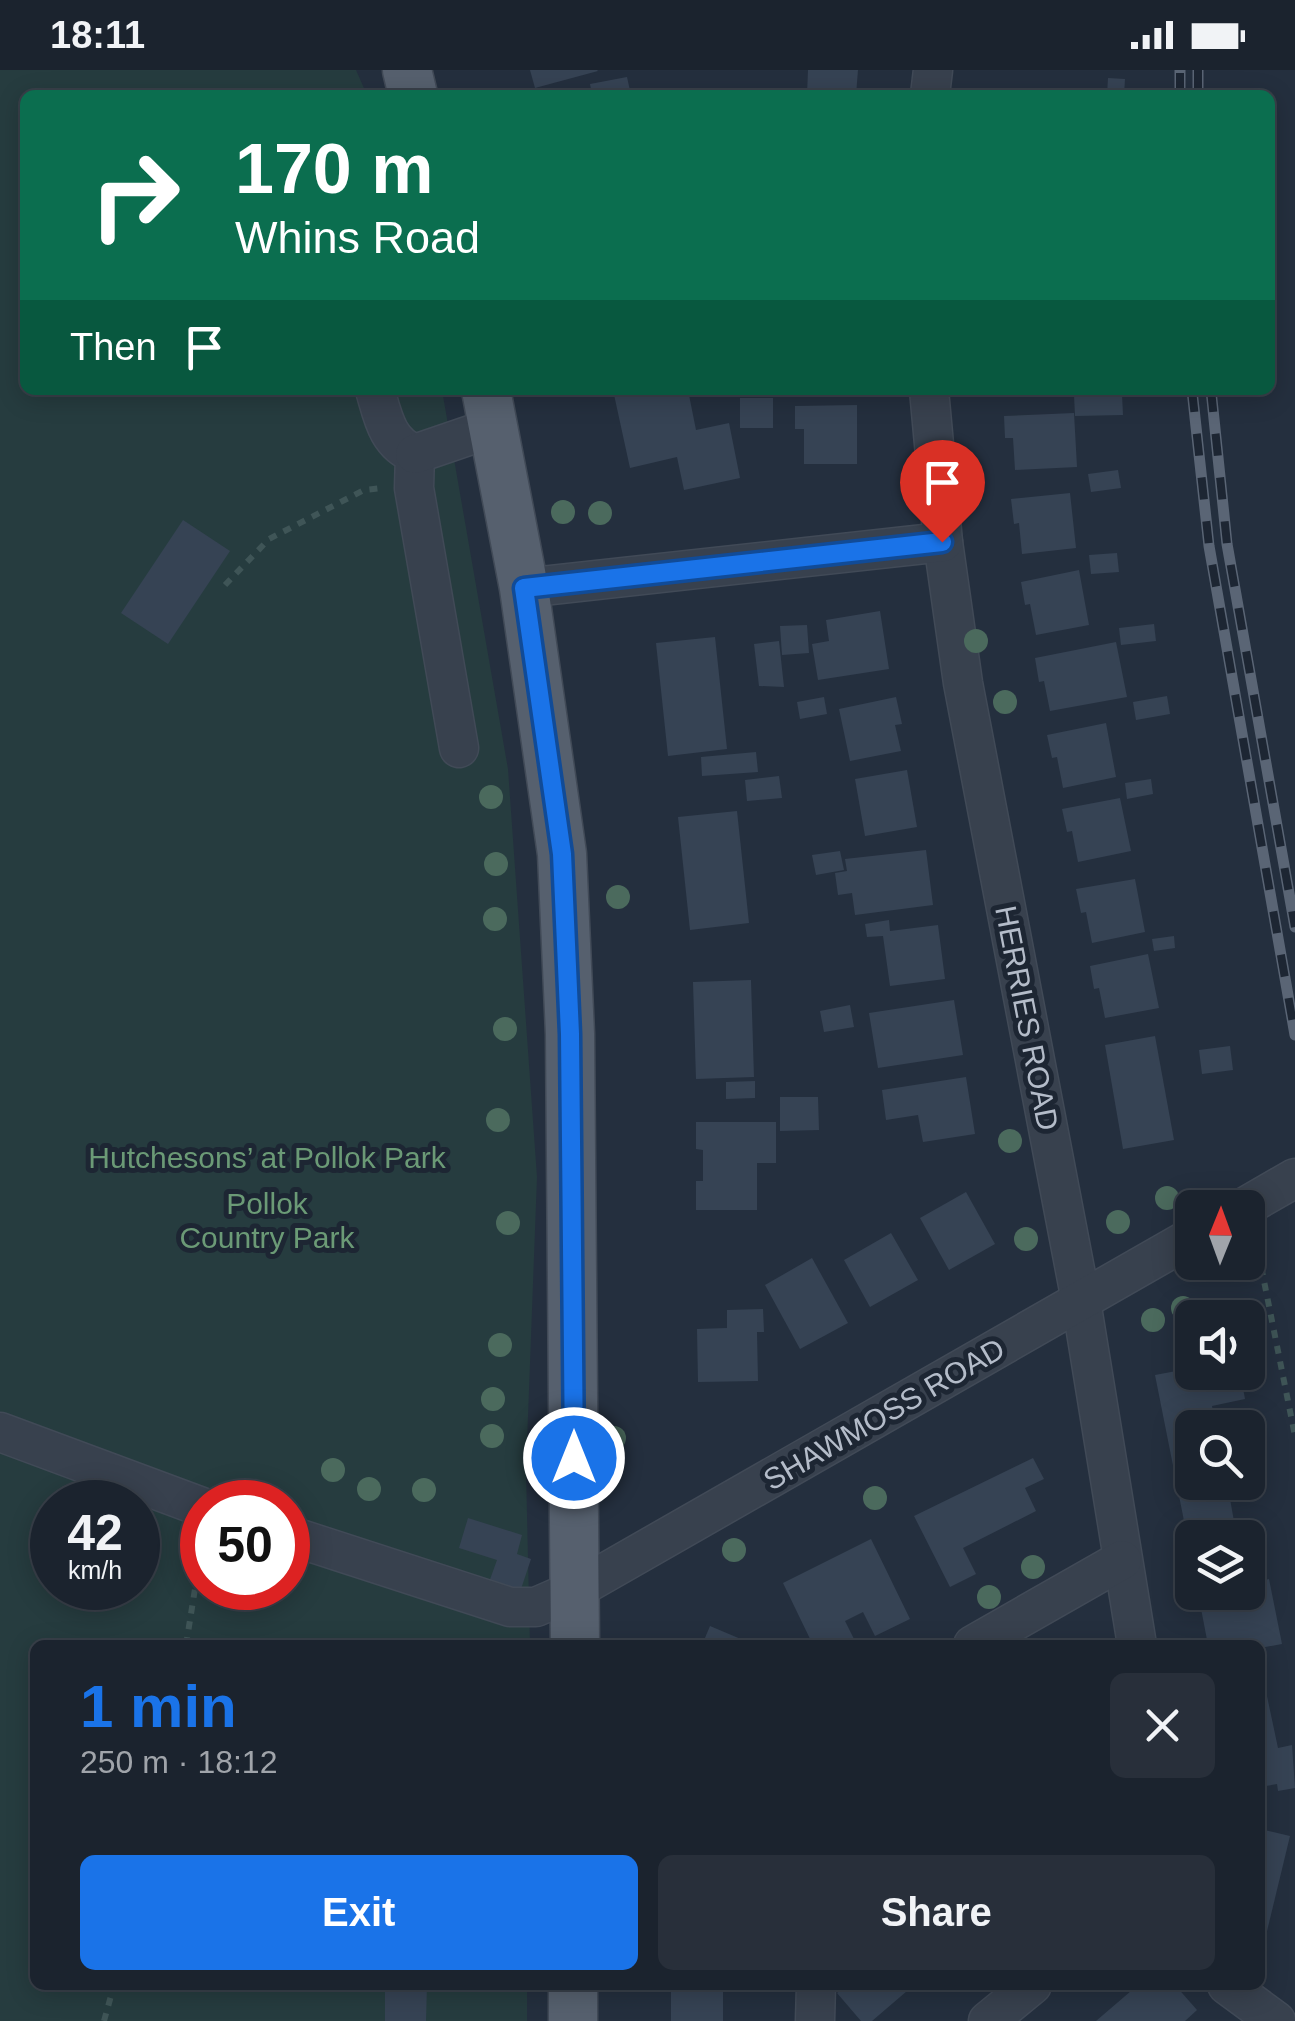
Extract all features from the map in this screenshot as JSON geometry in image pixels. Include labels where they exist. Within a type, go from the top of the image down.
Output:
[{"type":"main road","points":[[490,409],[524,588],[562,854],[570,1034],[575,1640]]},
{"type":"main road","points":[[572,2021],[573,1990]]},
{"type":"street","points":[[376,395],[387,430],[414,471],[459,748]]},
{"type":"street","name":"HERRIES ROAD","points":[[930,395],[942,542],[963,682],[1081,1301],[1136,1640]]},
{"type":"street","points":[[414,471],[490,409]]},
{"type":"street","points":[[524,588],[942,542]]},
{"type":"street","points":[[1265,1195],[1295,1178]]},
{"type":"street","name":"SHAWMOSS ROAD","points":[[310,1542],[510,1607],[536,1607],[575,1590],[1175,1246]]},
{"type":"street","points":[[0,1432],[180,1499]]},
{"type":"street","points":[[981,1640],[1122,1560]]},
{"type":"street","points":[[815,2021],[816,1990]]},
{"type":"street","points":[[988,2021],[1026,1990]]},
{"type":"street","points":[[1234,1990],[1276,2021]]},
{"type":"street","points":[[1285,2021],[1295,2012]]},
{"type":"path","points":[[225,585],[268,539],[364,490],[414,471]]},
{"type":"path","points":[[1262,1280],[1295,1436]]},
{"type":"path","points":[[187,1640],[192,1610]]},
{"type":"path","points":[[104,2021],[113,1990]]},
{"type":"green space","name":"Pollok Country Park","points":[[0,70],[356,70],[365,90],[20,90],[20,395],[443,395],[508,769],[537,1177],[526,1470],[530,1640],[30,1640],[30,1990],[527,1990],[527,2021],[0,2021]]},
{"type":"building","points":[[530,70],[597,70],[598,71],[535,88]]},
{"type":"building","points":[[808,70],[858,70],[856,90],[807,90]]},
{"type":"building","points":[[627,77],[630,90],[591,90],[590,84]]},
{"type":"building","points":[[1108,78],[1125,79],[1124,90],[1107,90]]},
{"type":"building","points":[[614,395],[689,395],[696,430],[729,423],[740,478],[684,490],[677,457],[630,468]]},
{"type":"building","points":[[1074,395],[1122,395],[1123,415],[1075,416]]},
{"type":"building","points":[[740,398],[773,398],[773,428],[740,428]]},
{"type":"building","points":[[857,405],[857,464],[804,464],[804,429],[795,429],[795,406]]},
{"type":"building","points":[[1074,413],[1077,467],[1015,470],[1013,438],[1005,438],[1004,416]]},
{"type":"building","points":[[1118,470],[1121,488],[1091,492],[1088,474]]},
{"type":"building","points":[[1070,493],[1076,548],[1022,554],[1019,523],[1014,524],[1011,499]]},
{"type":"building","points":[[183,520],[230,551],[168,644],[121,613]]},
{"type":"building","points":[[1117,553],[1119,572],[1091,574],[1089,555]]},
{"type":"building","points":[[1079,570],[1089,625],[1036,635],[1021,582]]},
{"type":"building","points":[[880,611],[889,669],[818,680],[812,644],[829,641],[826,620]]},
{"type":"building","points":[[1154,624],[1156,641],[1121,645],[1119,628]]},
{"type":"building","points":[[807,625],[809,653],[782,655],[780,626]]},
{"type":"building","points":[[715,637],[727,749],[668,756],[656,643]]},
{"type":"building","points":[[779,641],[784,687],[759,686],[754,644]]},
{"type":"building","points":[[1116,642],[1127,697],[1050,711],[1035,658]]},
{"type":"building","points":[[1167,696],[1170,714],[1136,720],[1133,702]]},
{"type":"building","points":[[824,697],[827,714],[800,719],[797,702]]},
{"type":"building","points":[[896,697],[902,724],[895,725],[901,751],[850,761],[839,709]]},
{"type":"building","points":[[1106,723],[1116,777],[1063,788],[1057,757],[1052,758],[1047,735]]},
{"type":"building","points":[[756,752],[758,772],[702,776],[701,757]]},
{"type":"building","points":[[907,770],[917,827],[865,836],[855,779]]},
{"type":"building","points":[[779,776],[782,798],[747,801],[745,780]]},
{"type":"building","points":[[1151,779],[1153,794],[1127,799],[1125,783]]},
{"type":"building","points":[[1120,798],[1131,851],[1078,862],[1072,831],[1067,832],[1062,809]]},
{"type":"building","points":[[737,811],[749,923],[690,930],[678,817]]},
{"type":"building","points":[[926,850],[933,905],[855,915],[852,893],[838,895],[835,873],[847,871],[845,859]]},
{"type":"building","points":[[840,851],[844,870],[816,875],[812,855]]},
{"type":"building","points":[[1135,879],[1145,932],[1092,943],[1086,912],[1081,913],[1076,889]]},
{"type":"building","points":[[889,920],[890,931],[938,925],[945,979],[890,986],[883,936],[867,937],[865,924]]},
{"type":"building","points":[[1174,936],[1175,948],[1154,951],[1152,939]]},
{"type":"building","points":[[1148,954],[1159,1008],[1105,1018],[1090,966]]},
{"type":"building","points":[[751,980],[754,1077],[696,1079],[693,982]]},
{"type":"building","points":[[954,1000],[963,1055],[878,1068],[869,1013]]},
{"type":"building","points":[[850,1005],[854,1027],[824,1032],[820,1011]]},
{"type":"building","points":[[1155,1036],[1174,1140],[1123,1149],[1105,1045]]},
{"type":"building","points":[[1230,1046],[1233,1070],[1202,1074],[1199,1050]]},
{"type":"building","points":[[966,1077],[975,1134],[923,1142],[918,1115],[886,1120],[882,1090]]},
{"type":"building","points":[[755,1081],[755,1098],[726,1099],[726,1082]]},
{"type":"building","points":[[780,1097],[818,1097],[819,1130],[780,1131]]},
{"type":"building","points":[[696,1122],[776,1122],[776,1163],[757,1163],[757,1210],[696,1210],[696,1181],[703,1181],[703,1150],[696,1149]]},
{"type":"building","points":[[966,1192],[995,1244],[949,1270],[920,1218]]},
{"type":"building","points":[[891,1233],[918,1280],[870,1307],[844,1260]]},
{"type":"building","points":[[812,1258],[848,1323],[800,1349],[765,1285]]},
{"type":"building","points":[[763,1309],[764,1332],[757,1332],[758,1381],[698,1382],[697,1329],[727,1328],[727,1310]]},
{"type":"building","points":[[1175,1371],[1175,1390],[1243,1390],[1245,1399],[1212,1406],[1213,1410],[1175,1410],[1175,1476],[1155,1375]]},
{"type":"building","points":[[1033,1458],[1044,1479],[1025,1488],[1036,1511],[963,1548],[976,1574],[950,1587],[914,1516]]},
{"type":"building","points":[[1180,1500],[1230,1500],[1234,1520],[1184,1520]]},
{"type":"building","points":[[468,1518],[522,1535],[517,1554],[531,1559],[519,1595],[488,1585],[497,1560],[459,1548]]},
{"type":"building","points":[[871,1539],[910,1619],[875,1636],[863,1612],[845,1621],[854,1640],[811,1640],[783,1583]]},
{"type":"building","points":[[1269,1579],[1282,1644],[1265,1647],[1265,1640],[1207,1640],[1201,1610],[1265,1610],[1265,1580]]},
{"type":"building","points":[[710,1626],[743,1640],[704,1640]]},
{"type":"building","points":[[1265,1687],[1278,1748],[1292,1745],[1295,1788],[1278,1791],[1277,1784],[1265,1786]]},
{"type":"building","points":[[1265,1830],[1290,1836],[1265,1939]]},
{"type":"building","points":[[385,1990],[427,1990],[426,2021],[385,2021]]},
{"type":"building","points":[[671,1990],[723,1990],[723,2021],[671,2021]]},
{"type":"building","points":[[908,1990],[872,2021],[861,2021],[837,1993]]},
{"type":"building","points":[[1132,1990],[1179,1990],[1197,2010],[1185,2021],[1096,2021]]},
{"type":"railway","points":[[1180,70],[1180,90]]},
{"type":"railway","points":[[1198,70],[1198,90]]},
{"type":"railway","points":[[1193,395],[1209,546],[1295,1035]]},
{"type":"railway","points":[[1212,395],[1227,544],[1295,927]]},
{"type":"route","points":[[574,1458],[570,1034],[562,854],[524,588],[942,542]]},
{"type":"park label","name":"Hutchesons’ at Pollok Park","points":[[267,1157]]}]
